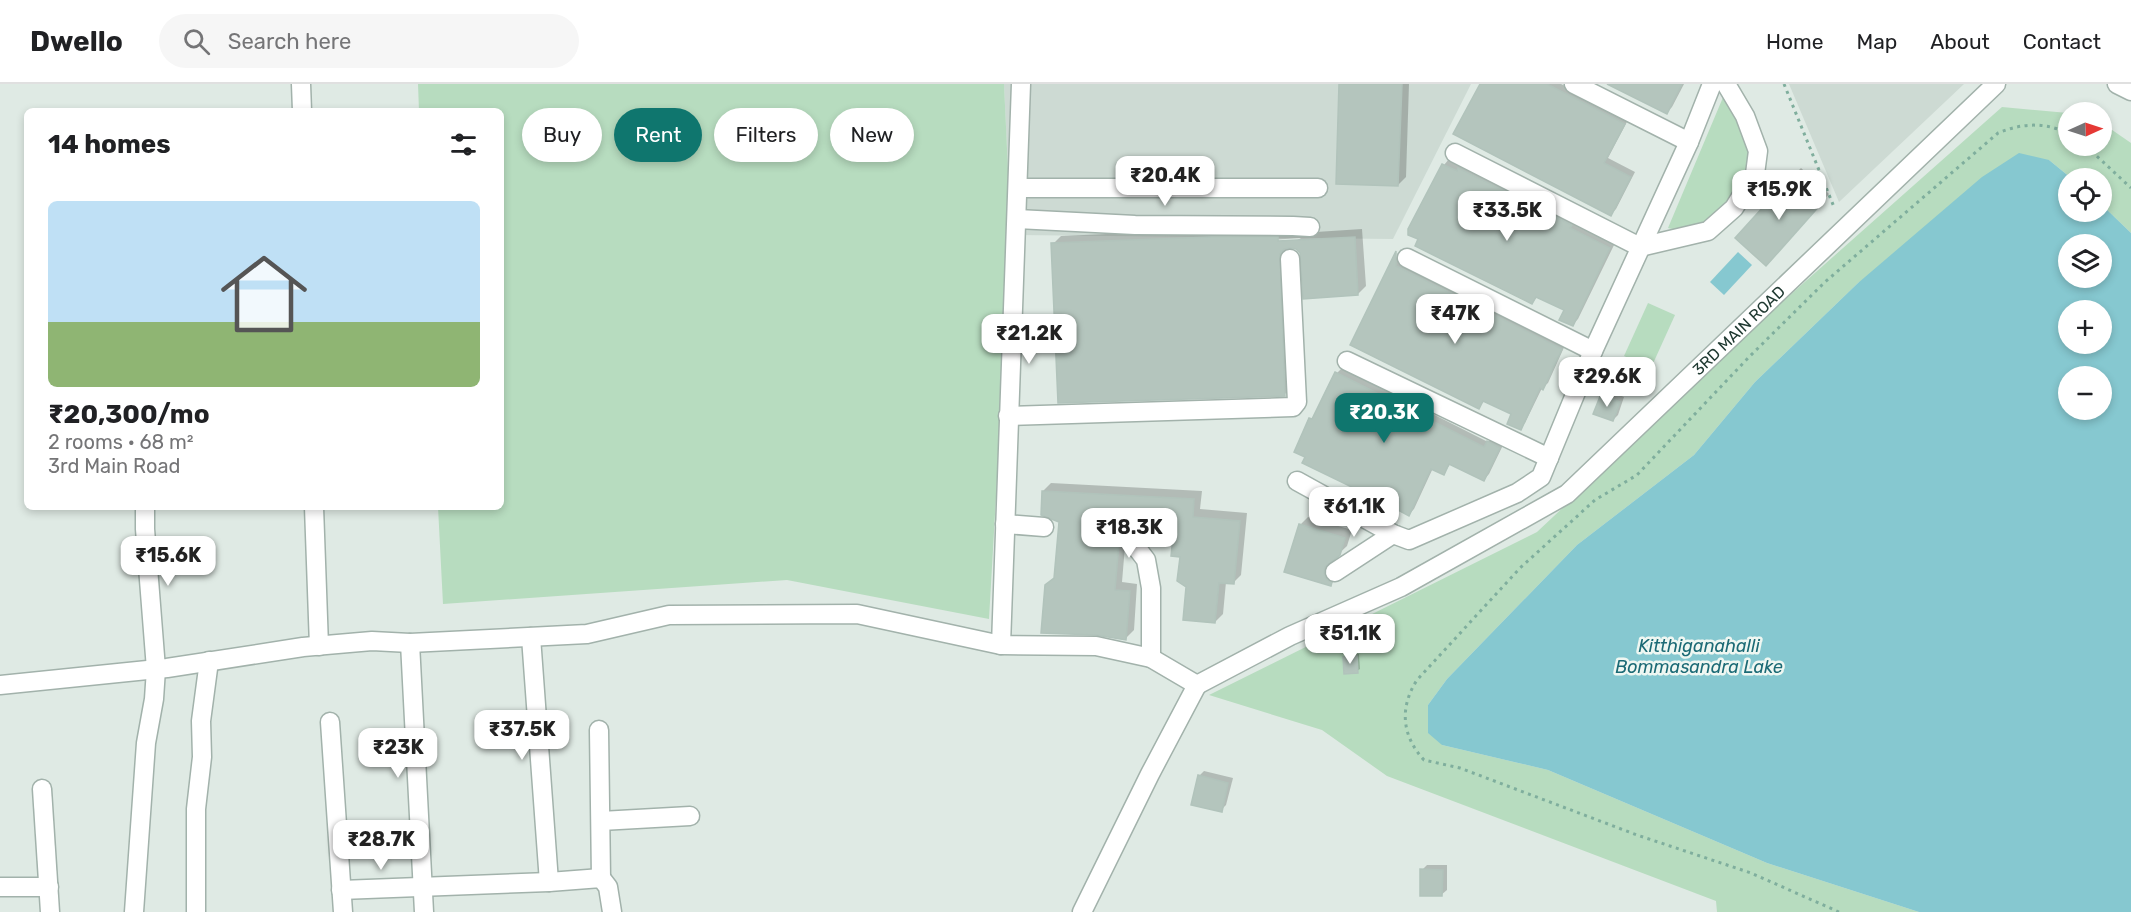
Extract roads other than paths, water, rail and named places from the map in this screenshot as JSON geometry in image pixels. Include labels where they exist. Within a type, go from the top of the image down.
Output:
[{"type":"street","points":[[301,84],[302,108]]},
{"type":"street","points":[[1001,645],[1021,84]]},
{"type":"street","points":[[1574,84],[1689,142]]},
{"type":"street","points":[[1297,481],[1409,540],[1517,493],[1541,477],[1593,351],[1689,142],[1712,84]]},
{"type":"street","points":[[1455,153],[1640,248],[1708,231],[1734,208],[1755,174],[1758,151],[1745,116],[1726,84]]},
{"type":"street","name":"3RD MAIN ROAD","points":[[1197,685],[1290,636],[1401,587],[1567,494],[1996,84]]},
{"type":"street","points":[[2117,84],[2131,91]]},
{"type":"street","points":[[1018,189],[1318,188]]},
{"type":"street","points":[[1017,219],[1135,225],[1310,227]]},
{"type":"street","points":[[1407,258],[1593,351]]},
{"type":"street","points":[[1008,416],[1293,407],[1297,402],[1290,259]]},
{"type":"street","points":[[1347,361],[1550,458]]},
{"type":"street","points":[[134,912],[146,743],[154,699],[156,669],[145,529],[146,510]]},
{"type":"street","points":[[314,510],[319,646]]},
{"type":"street","points":[[1005,524],[1044,527]]},
{"type":"street","points":[[1335,572],[1394,534]]},
{"type":"street","points":[[1127,536],[1146,561],[1151,588],[1151,658]]},
{"type":"street","points":[[0,685],[156,669],[319,646],[372,641],[410,643],[587,634],[669,615],[857,614],[1001,645],[1096,646],[1151,658],[1197,685],[1082,912]]},
{"type":"street","points":[[531,637],[549,882]]},
{"type":"street","points":[[410,643],[424,912]]},
{"type":"street","points":[[196,912],[196,809],[202,757],[201,721],[209,661]]},
{"type":"street","points":[[330,722],[343,912]]},
{"type":"street","points":[[598,730],[601,878],[608,887],[612,912]]},
{"type":"street","points":[[42,789],[50,912]]},
{"type":"street","points":[[601,821],[690,816]]},
{"type":"street","points":[[341,890],[601,878]]},
{"type":"street","points":[[0,888],[49,887]]},
{"type":"water","name":"Kitthiganahalli Bommasandra Lake","points":[[2019,153],[2049,160],[2059,168],[2058,222],[2112,222],[2112,215],[2131,233],[2131,912],[1919,912],[1767,863],[1548,770],[1442,745],[1428,733],[1428,705],[1447,679],[1577,545],[1694,455],[1755,382],[1858,283],[1982,177]]},
{"type":"water","points":[[1738,252],[1752,265],[1724,295],[1710,282]]}]
